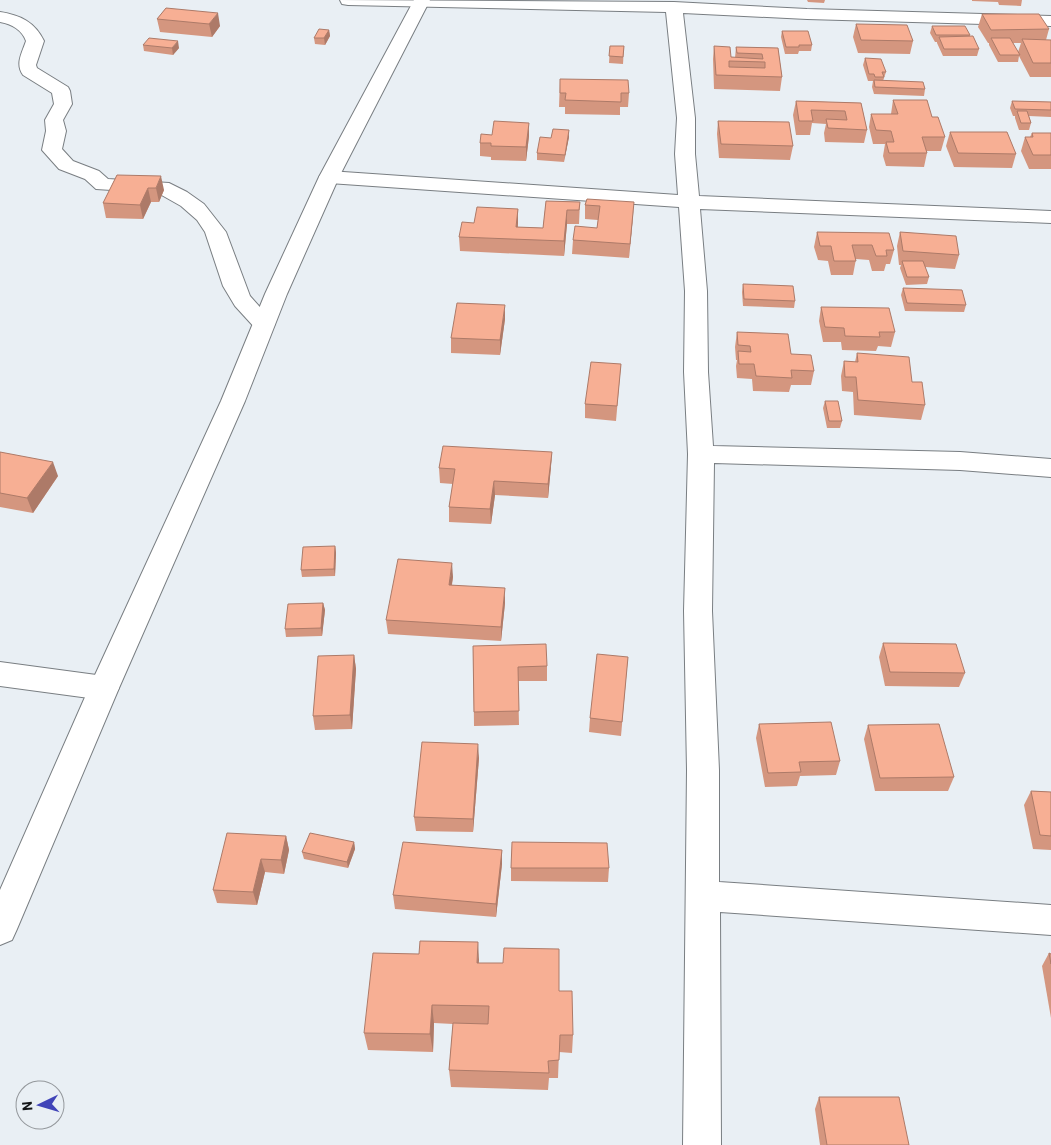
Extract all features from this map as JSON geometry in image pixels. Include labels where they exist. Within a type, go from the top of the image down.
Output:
[{"type":"main road","points":[[348,0],[674,7],[807,14],[1051,21]]},
{"type":"main road","points":[[0,929],[104,688],[233,401],[264,324],[329,177],[421,2]]},
{"type":"main road","points":[[674,7],[686,118],[685,154],[696,291],[696,372],[701,454],[698,611],[703,770],[702,1145]]},
{"type":"main road","points":[[0,17],[18,21],[34,38],[27,65],[29,71],[60,91],[63,97],[63,104],[54,120],[56,131],[52,144],[53,153],[66,165],[92,175],[103,184],[162,187],[181,197],[200,212],[207,218],[217,234],[239,297],[264,324]]},
{"type":"main road","points":[[329,177],[689,202],[1051,218]]},
{"type":"main road","points":[[701,454],[960,462],[1051,468]]},
{"type":"main road","points":[[0,674],[104,688]]},
{"type":"main road","points":[[702,896],[1051,920]]},
{"type":"building","points":[[166,8],[218,13],[209,24],[157,19]]},
{"type":"building","points":[[982,14],[1039,14],[1049,29],[991,30]]},
{"type":"building","points":[[856,24],[907,25],[913,41],[861,40]]},
{"type":"building","points":[[932,26],[965,26],[970,35],[936,35]]},
{"type":"building","points":[[319,29],[329,30],[324,38],[314,38]]},
{"type":"building","points":[[782,31],[808,31],[812,45],[786,47]]},
{"type":"building","points":[[973,36],[979,49],[944,49],[939,37]]},
{"type":"building","points":[[149,38],[178,41],[172,48],[143,45]]},
{"type":"building","points":[[991,38],[1010,38],[1020,55],[1000,55]]},
{"type":"building","points":[[1022,39],[1051,40],[1051,63],[1033,63]]},
{"type":"building","points":[[610,46],[624,46],[623,57],[609,56]]},
{"type":"building","points":[[714,46],[730,47],[731,57],[763,59],[762,54],[737,53],[736,47],[778,48],[782,77],[716,75]],"holes":[[[729,61],[765,62],[765,68],[729,67]]]},
{"type":"building","points":[[865,58],[881,59],[886,72],[882,72],[884,77],[875,77],[874,74],[869,74]]},
{"type":"building","points":[[560,79],[628,80],[629,93],[621,93],[621,102],[565,100],[566,93],[560,93]]},
{"type":"building","points":[[874,80],[923,82],[925,89],[875,87]]},
{"type":"building","points":[[893,100],[927,100],[932,117],[938,117],[945,137],[922,137],[927,153],[889,153],[886,142],[894,142],[891,131],[876,130],[871,114],[898,114]]},
{"type":"building","points":[[796,101],[861,103],[867,130],[828,128],[826,119],[847,120],[845,111],[811,110],[813,121],[799,121]]},
{"type":"building","points":[[1012,101],[1051,102],[1051,110],[1015,109]]},
{"type":"building","points":[[1017,111],[1027,111],[1031,123],[1021,123]]},
{"type":"building","points":[[494,121],[529,123],[526,147],[491,146],[491,143],[480,143],[481,134],[492,135]]},
{"type":"building","points":[[718,121],[789,122],[793,146],[721,144]]},
{"type":"building","points":[[553,129],[569,130],[565,155],[537,153],[540,137],[551,138]]},
{"type":"building","points":[[950,132],[1007,132],[1016,154],[958,153]]},
{"type":"building","points":[[1032,133],[1051,133],[1051,155],[1033,155],[1025,137],[1033,137]]},
{"type":"building","points":[[117,175],[161,176],[156,188],[148,188],[140,205],[103,203]]},
{"type":"building","points":[[587,199],[634,202],[630,244],[573,240],[575,226],[597,228],[600,206],[585,205]]},
{"type":"building","points":[[546,201],[580,202],[579,210],[567,210],[564,241],[459,237],[462,222],[474,223],[477,207],[518,209],[516,227],[543,228]]},
{"type":"building","points":[[817,232],[889,233],[894,250],[886,250],[887,256],[876,256],[872,245],[852,245],[856,261],[834,261],[831,246],[820,246]]},
{"type":"building","points":[[900,232],[956,236],[959,255],[903,251]]},
{"type":"building","points":[[902,261],[923,261],[929,277],[907,277]]},
{"type":"building","points":[[743,284],[793,286],[795,301],[744,299]]},
{"type":"building","points":[[903,288],[962,290],[966,305],[907,303]]},
{"type":"building","points":[[457,303],[505,305],[500,340],[451,338]]},
{"type":"building","points":[[821,307],[889,308],[895,332],[879,332],[880,337],[845,336],[844,328],[825,327]]},
{"type":"building","points":[[737,332],[788,334],[791,354],[811,355],[814,371],[791,370],[792,378],[756,376],[754,364],[739,364],[738,351],[751,352],[750,346],[738,345]]},
{"type":"building","points":[[857,353],[909,357],[912,382],[922,382],[925,405],[858,400],[856,377],[845,377],[844,361],[858,362]]},
{"type":"building","points":[[591,362],[621,364],[617,406],[585,404]]},
{"type":"building","points":[[825,401],[838,401],[842,421],[829,421]]},
{"type":"building","points":[[443,446],[552,452],[548,484],[494,481],[490,509],[449,507],[455,469],[439,468]]},
{"type":"building","points":[[0,452],[53,462],[27,498],[0,493]]},
{"type":"building","points":[[335,546],[334,569],[301,570],[303,547]]},
{"type":"building","points":[[398,559],[452,563],[449,585],[505,588],[501,627],[386,620]]},
{"type":"building","points":[[323,603],[321,628],[285,629],[288,604]]},
{"type":"building","points":[[883,643],[956,644],[965,673],[890,672]]},
{"type":"building","points":[[546,644],[547,666],[518,667],[519,711],[474,712],[473,646]]},
{"type":"building","points":[[597,654],[628,657],[622,722],[590,718]]},
{"type":"building","points":[[354,655],[350,715],[313,716],[318,656]]},
{"type":"building","points":[[831,722],[840,761],[799,762],[801,772],[768,773],[759,724]]},
{"type":"building","points":[[939,724],[954,777],[880,778],[868,725]]},
{"type":"building","points":[[422,742],[478,744],[473,819],[414,817]]},
{"type":"building","points":[[1031,791],[1051,792],[1051,836],[1040,835]]},
{"type":"building","points":[[227,833],[286,836],[281,860],[261,859],[253,892],[213,890]]},
{"type":"building","points":[[310,833],[354,842],[347,862],[302,852]]},
{"type":"building","points":[[403,842],[502,850],[496,904],[393,895]]},
{"type":"building","points":[[512,842],[607,843],[609,868],[511,868]]},
{"type":"building","points":[[420,941],[478,942],[477,963],[503,963],[504,948],[559,949],[559,991],[572,991],[573,1035],[560,1035],[559,1060],[548,1061],[549,1073],[449,1070],[453,1023],[488,1024],[489,1006],[432,1005],[430,1034],[364,1033],[373,953],[419,954]]},
{"type":"building","points":[[819,1097],[899,1097],[909,1145],[827,1145]]}]
